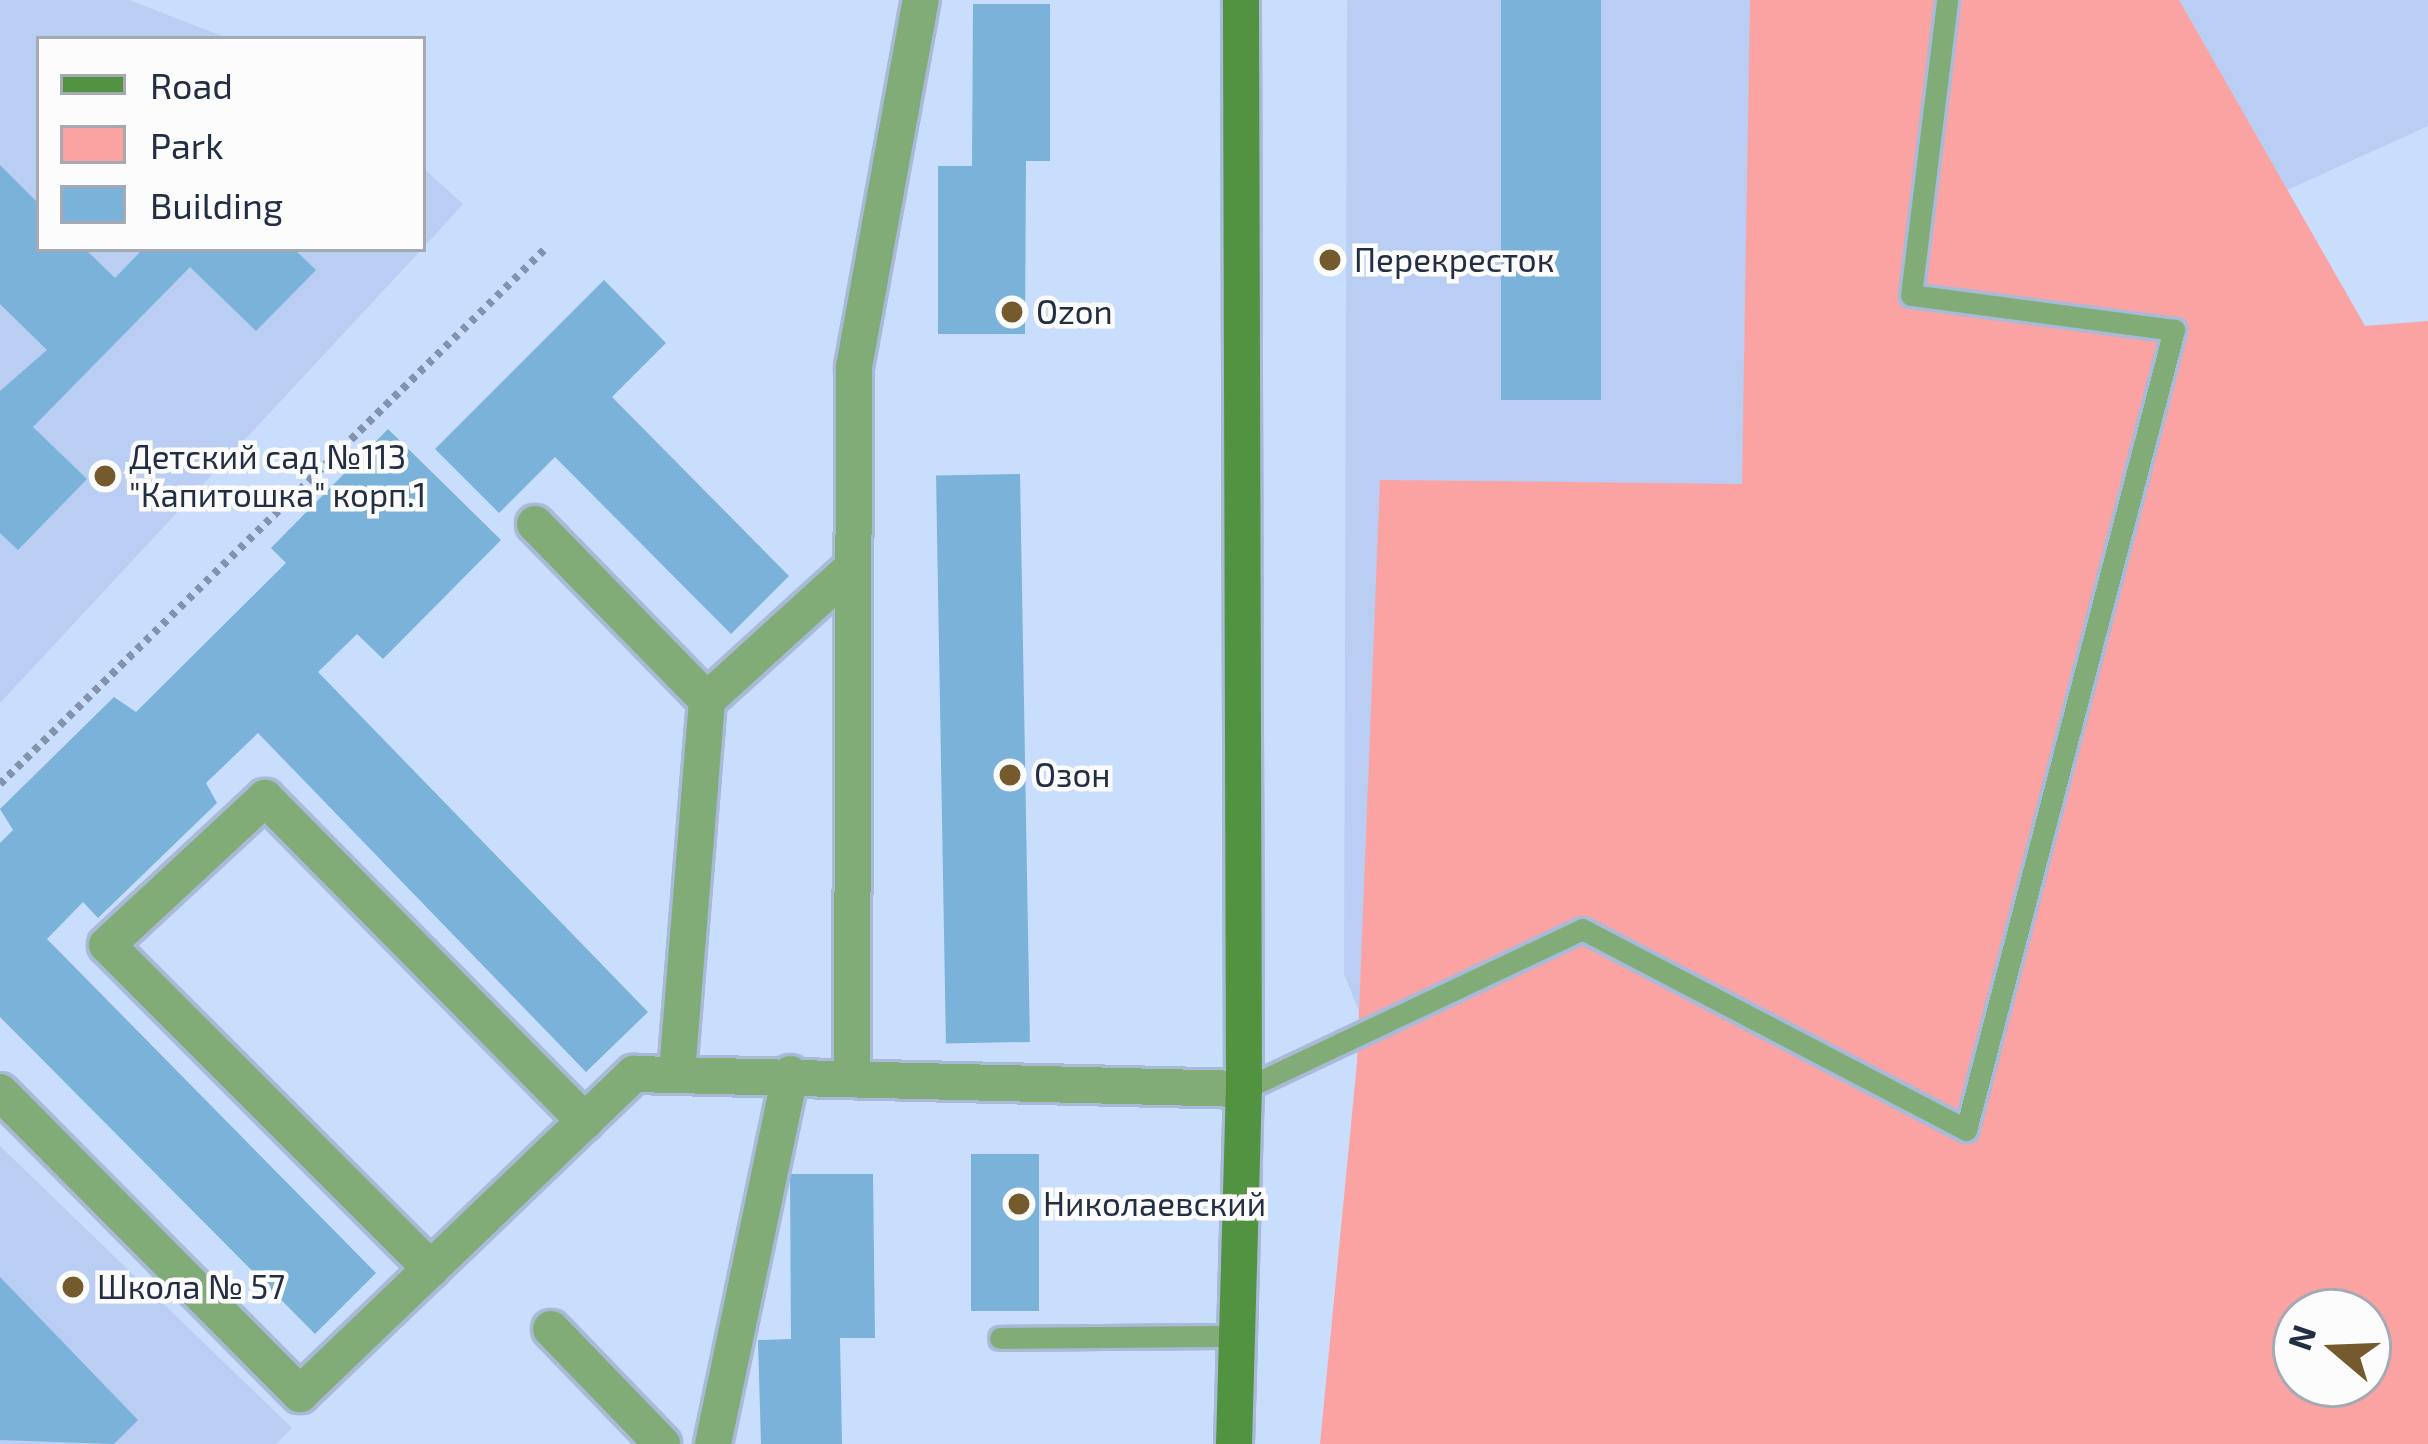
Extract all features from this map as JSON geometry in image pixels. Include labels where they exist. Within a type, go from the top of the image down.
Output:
[{"type":"street","points":[[851,1078],[854,368],[921,0]]},
{"type":"street","points":[[1234,1444],[1244,1088],[1241,0]]},
{"type":"street","points":[[535,524],[707,700]]},
{"type":"street","points":[[677,1074],[707,700],[850,569]]},
{"type":"street","points":[[430,1269],[107,945],[265,798],[585,1121]]},
{"type":"street","points":[[0,1091],[300,1394],[634,1074],[1244,1088]]},
{"type":"street","points":[[713,1444],[790,1074]]},
{"type":"street","points":[[551,1329],[662,1444]]},
{"type":"lane","points":[[1244,1088],[1582,929],[1966,1130],[2174,329],[1912,295],[1947,0]]},
{"type":"lane","points":[[1000,1338],[1237,1336]]},
{"type":"path","points":[[0,784],[546,248]]},
{"type":"shaded area","name":"Детский сад №113 \"Капитошка\" корп.1","points":[[0,0],[129,0],[222,36],[36,36],[36,252],[419,252],[0,703]]},
{"type":"shaded area","points":[[1347,0],[2428,0],[2428,126],[2146,254],[1487,1329],[1344,974]]},
{"type":"shaded area","points":[[426,171],[463,204],[426,245]]},
{"type":"shaded area","name":"Школа № 57","points":[[0,1146],[292,1428],[276,1444],[0,1444]]},
{"type":"green space","points":[[1750,0],[2179,0],[2365,326],[2428,321],[2428,1444],[1320,1444],[1357,1063],[1380,480],[1742,484]]},
{"type":"building","points":[[1501,0],[1601,0],[1601,400],[1501,400]]},
{"type":"building","points":[[973,4],[1050,4],[1050,161],[1026,161],[1025,334],[938,334],[938,166],[972,166]]},
{"type":"building","points":[[0,165],[36,201],[36,252],[88,252],[115,278],[140,252],[297,252],[316,270],[256,331],[190,267],[33,427],[87,479],[18,550],[0,533],[0,391],[47,350],[0,304]]},
{"type":"building","points":[[604,280],[666,343],[612,397],[789,576],[731,634],[555,457],[499,513],[435,449]]},
{"type":"building","points":[[388,429],[501,540],[383,659],[357,634],[318,672],[648,1012],[586,1072],[258,733],[206,783],[217,803],[98,918],[83,902],[47,939],[376,1273],[315,1334],[0,1017],[0,843],[13,830],[0,809],[114,697],[136,712],[286,563],[271,548]]},
{"type":"building","points":[[1020,474],[1030,1042],[946,1043],[936,475]]},
{"type":"building","points":[[971,1154],[1039,1154],[1039,1311],[971,1311]]},
{"type":"building","points":[[790,1174],[873,1174],[875,1338],[840,1338],[842,1444],[761,1444],[758,1340],[791,1339]]},
{"type":"building","points":[[0,1277],[138,1420],[114,1444],[0,1440]]},
{"type":"place","name":"Перекресток","points":[[1330,260]]},
{"type":"place","name":"Ozon","points":[[1012,312]]},
{"type":"place","name":"Детский сад №113 \"Капитошка\" корп.1","points":[[105,476]]},
{"type":"place","name":"Озон","points":[[1010,775]]},
{"type":"place","name":"Николаевский","points":[[1019,1204]]},
{"type":"place","name":"Школа № 57","points":[[73,1287]]}]
